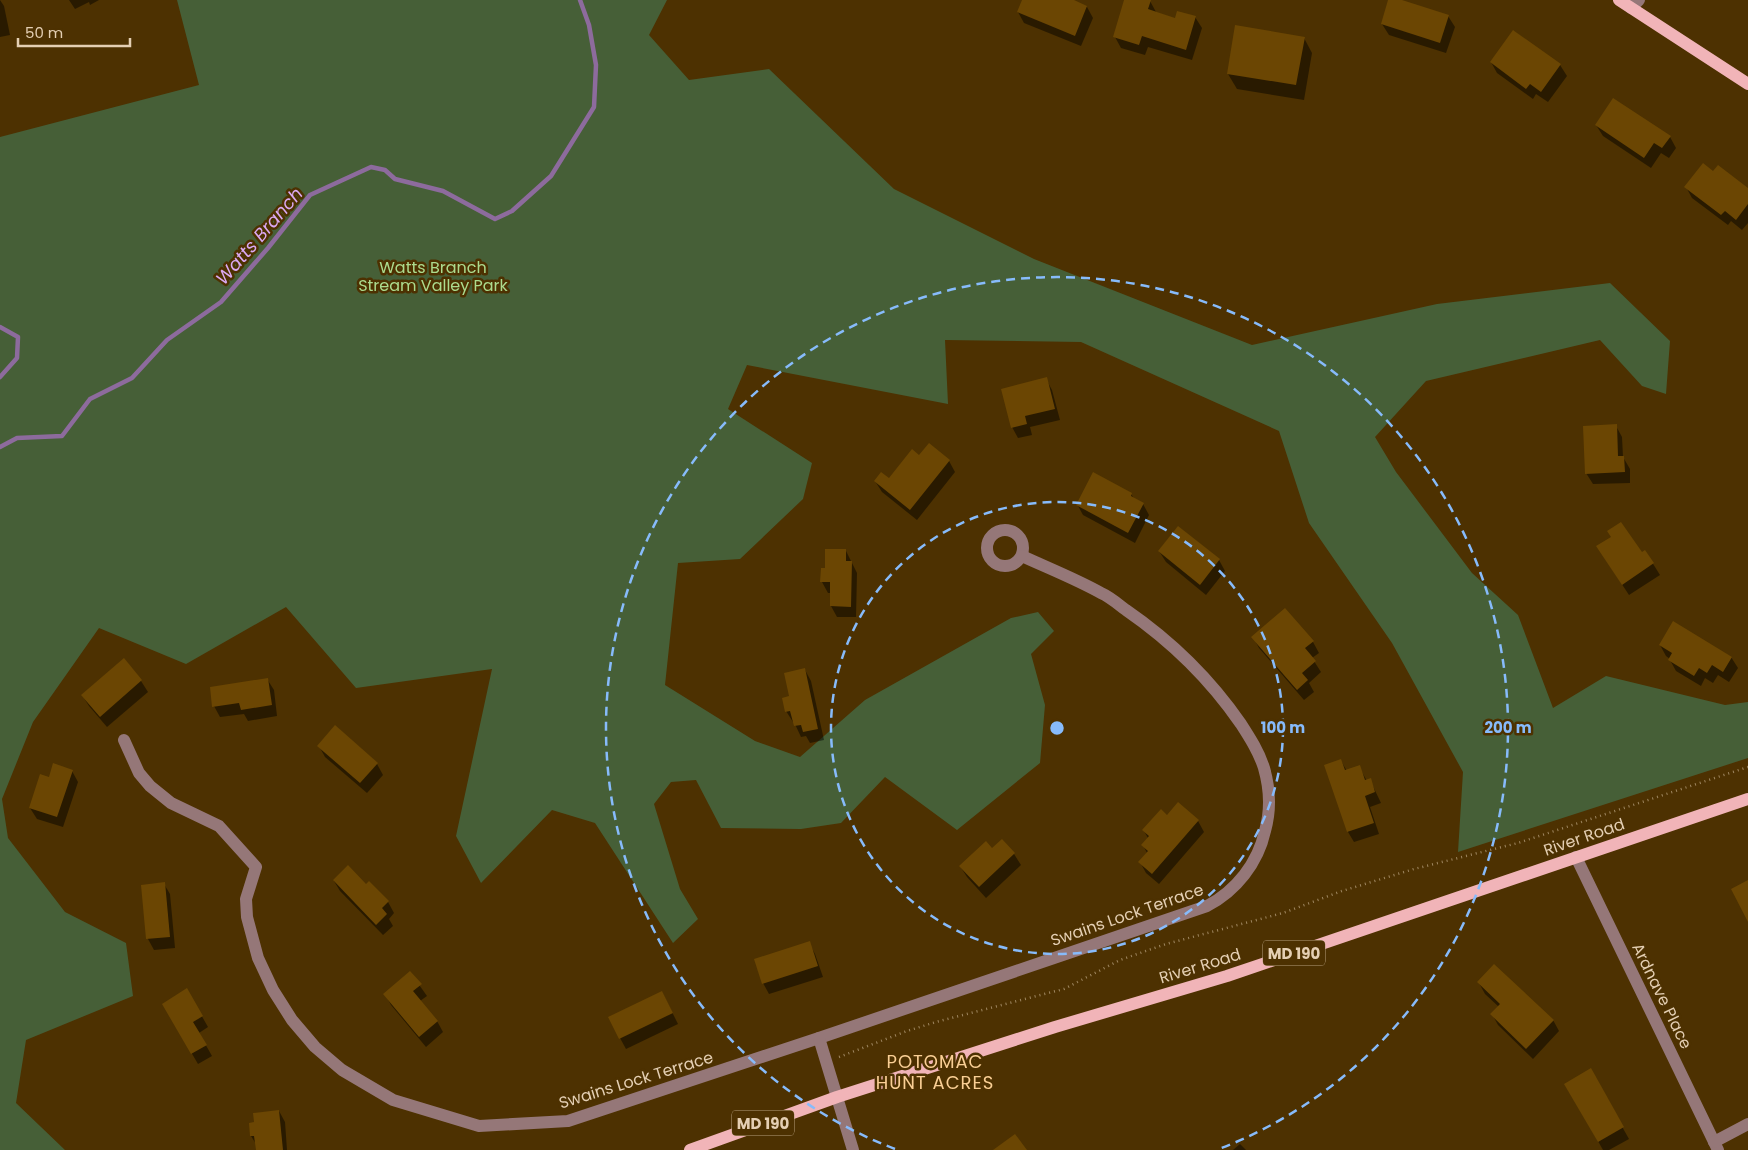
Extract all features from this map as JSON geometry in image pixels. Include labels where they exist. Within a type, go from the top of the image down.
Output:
[{"type":"main road","points":[[1619,0],[1635,4],[1748,84]]},
{"type":"main road","name":"River Road","points":[[690,1150],[837,1097],[1055,1027],[1227,976],[1748,799]]},
{"type":"street","name":"Swains Lock Terrace","points":[[124,740],[139,772],[150,786],[171,803],[218,826],[256,867],[246,899],[247,917],[258,958],[273,990],[292,1020],[315,1047],[342,1070],[392,1100],[479,1126],[568,1121],[1207,906],[1222,898],[1248,870],[1262,847],[1269,817],[1269,795],[1264,767],[1253,742],[1228,705],[1195,667],[1142,621],[1102,593],[1022,556]]},
{"type":"street","name":"Ardnave Place","points":[[1576,857],[1716,1146]]},
{"type":"street","points":[[819,1038],[853,1150]]},
{"type":"street","points":[[1716,1146],[1748,1124]]},
{"type":"path","points":[[827,1062],[907,1031],[1064,988],[1120,960],[1151,949],[1283,913],[1342,891],[1414,869],[1518,843],[1748,767]]},
{"type":"green space","name":"Watts Branch Stream Valley Park","points":[[177,0],[667,0],[649,35],[689,80],[769,69],[894,189],[1034,259],[1252,345],[1437,304],[1610,283],[1670,341],[1666,394],[1642,386],[1600,340],[1426,381],[1375,437],[1396,472],[1472,573],[1518,615],[1553,708],[1606,676],[1725,705],[1748,702],[1748,758],[1458,852],[1463,772],[1392,643],[1309,523],[1279,431],[1081,342],[945,340],[948,404],[747,365],[728,409],[812,463],[803,499],[740,559],[678,563],[665,685],[755,741],[800,757],[865,700],[1011,618],[1038,612],[1054,631],[1031,654],[1045,705],[1040,763],[957,830],[885,777],[841,823],[801,829],[721,828],[696,780],[671,782],[654,804],[680,889],[698,919],[673,943],[595,823],[552,810],[481,883],[456,836],[492,669],[356,688],[286,607],[186,664],[99,628],[33,722],[2,799],[8,838],[65,912],[126,943],[133,996],[26,1040],[16,1103],[65,1150],[0,1150],[0,137],[199,85]]},
{"type":"building","points":[[1022,0],[1074,0],[1087,6],[1075,36],[1017,12]]},
{"type":"building","points":[[1124,0],[1151,0],[1148,9],[1175,18],[1177,11],[1196,16],[1186,50],[1142,36],[1139,45],[1113,37]]},
{"type":"building","points":[[1388,0],[1402,0],[1449,15],[1440,43],[1381,24]]},
{"type":"building","points":[[1235,25],[1305,37],[1296,85],[1227,74]]},
{"type":"building","points":[[1513,30],[1561,64],[1541,92],[1530,84],[1526,89],[1490,62]]},
{"type":"building","points":[[1613,98],[1671,136],[1662,148],[1654,143],[1644,158],[1595,125]]},
{"type":"building","points":[[1703,163],[1713,171],[1718,165],[1748,188],[1748,204],[1736,220],[1725,211],[1721,215],[1684,187]]},
{"type":"building","points":[[1047,377],[1055,409],[1025,416],[1027,424],[1011,428],[1001,389]]},
{"type":"building","points":[[1617,424],[1618,456],[1624,456],[1625,472],[1585,474],[1583,426]]},
{"type":"building","points":[[929,443],[950,460],[910,510],[874,481],[881,472],[889,478],[912,449],[919,455]]},
{"type":"building","points":[[1093,472],[1132,493],[1131,496],[1144,503],[1128,533],[1076,505]]},
{"type":"building","points":[[1621,522],[1642,552],[1645,550],[1654,563],[1622,585],[1596,546],[1611,537],[1607,531]]},
{"type":"building","points":[[1178,526],[1220,559],[1200,585],[1158,551]]},
{"type":"building","points":[[825,549],[846,549],[846,561],[852,561],[851,607],[830,606],[830,582],[820,582],[821,568],[825,568]]},
{"type":"building","points":[[1285,608],[1314,641],[1305,648],[1316,661],[1302,673],[1308,680],[1297,690],[1251,637]]},
{"type":"building","points":[[1673,621],[1732,657],[1723,672],[1712,665],[1707,673],[1699,668],[1694,676],[1668,660],[1672,653],[1659,645]]},
{"type":"building","points":[[124,658],[142,680],[100,717],[81,695]]},
{"type":"building","points":[[805,668],[818,729],[803,732],[801,725],[794,726],[790,711],[785,712],[782,698],[789,696],[784,673]]},
{"type":"building","points":[[268,678],[272,705],[241,710],[239,703],[212,707],[210,687]]},
{"type":"building","points":[[335,725],[378,763],[360,783],[317,746]]},
{"type":"building","points":[[1341,759],[1345,770],[1360,765],[1365,780],[1371,778],[1375,792],[1365,796],[1374,823],[1347,832],[1324,765]]},
{"type":"building","points":[[53,763],[73,770],[57,817],[29,808],[40,774],[49,777]]},
{"type":"building","points":[[1178,802],[1199,820],[1152,874],[1138,862],[1148,851],[1141,845],[1149,836],[1142,830],[1161,809],[1167,815]]},
{"type":"building","points":[[1002,839],[1015,853],[979,887],[959,866],[986,841],[992,848]]},
{"type":"building","points":[[348,865],[366,884],[369,881],[389,901],[382,908],[387,914],[376,925],[333,880]]},
{"type":"building","points":[[1748,880],[1748,922],[1731,889]]},
{"type":"building","points":[[165,882],[170,937],[146,939],[141,885]]},
{"type":"building","points":[[810,941],[818,966],[762,984],[754,959]]},
{"type":"building","points":[[1494,964],[1554,1020],[1526,1049],[1490,1014],[1500,1004],[1477,982]]},
{"type":"building","points":[[410,971],[422,984],[413,991],[438,1021],[419,1037],[383,994]]},
{"type":"building","points":[[187,988],[203,1016],[193,1022],[207,1045],[191,1054],[162,1004]]},
{"type":"building","points":[[662,991],[673,1013],[619,1039],[608,1017]]},
{"type":"building","points":[[1591,1068],[1624,1127],[1598,1142],[1564,1084]]},
{"type":"building","points":[[279,1110],[283,1150],[256,1150],[254,1136],[250,1136],[249,1123],[254,1122],[253,1113]]},
{"type":"building","points":[[1015,1134],[1027,1150],[993,1150]]},
{"type":"waterway","name":"Watts Branch","points":[[0,447],[17,438],[62,436],[90,399],[132,378],[167,340],[221,302],[268,248],[310,195],[371,167],[385,170],[395,179],[443,191],[495,219],[512,211],[551,176],[594,107],[596,65],[589,25],[580,0]]},
{"type":"waterway","name":"Watts Branch","points":[[0,327],[18,337],[17,358],[0,377]]},
{"type":"district","name":"POTOMAC HUNT ACRES","points":[[935,1071]]}]
